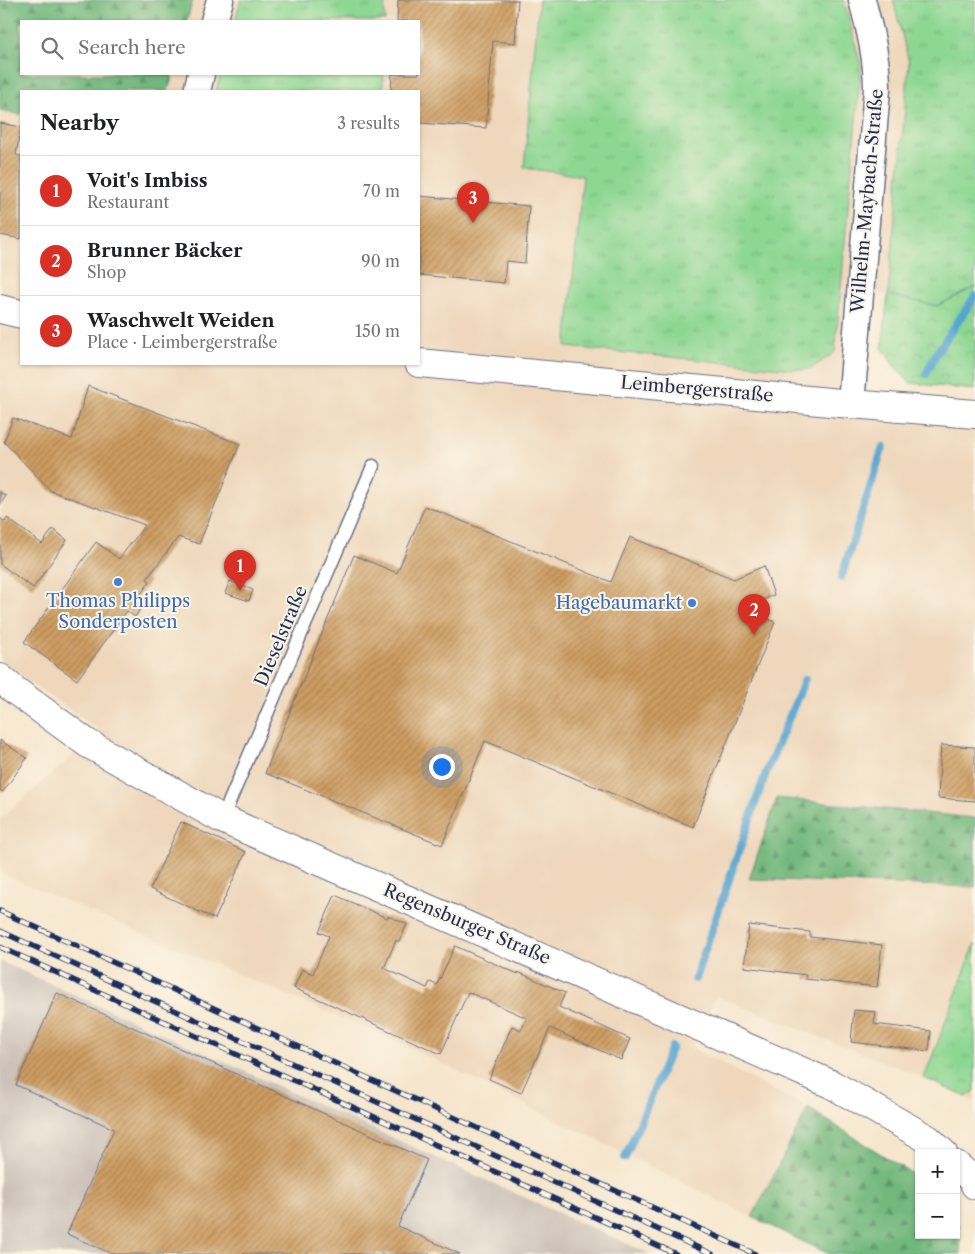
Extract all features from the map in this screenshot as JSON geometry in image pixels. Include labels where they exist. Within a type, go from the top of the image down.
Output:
[{"type":"main road","points":[[0,309],[20,314]]},
{"type":"main road","name":"Leimbergerstraße","points":[[420,363],[975,414]]},
{"type":"main road","name":"Regensburger Straße","points":[[0,678],[13,690],[87,743],[222,819],[831,1084],[928,1139],[939,1149]]},
{"type":"main road","points":[[960,1168],[972,1179],[975,1185]]},
{"type":"street","points":[[214,20],[220,0]]},
{"type":"street","name":"Wilhelm-Maybach-Straße","points":[[851,404],[877,90],[875,55],[862,0]]},
{"type":"street","points":[[197,90],[201,75]]},
{"type":"lane","name":"Dieselstraße","points":[[222,819],[373,466]]},
{"type":"shaded area","points":[[193,0],[893,0],[909,62],[888,295],[860,292],[851,404],[975,414],[975,1102],[924,1078],[716,996],[691,1048],[808,1108],[752,1217],[405,1045],[0,873],[0,819],[77,752],[99,730],[20,675],[0,658],[0,110],[20,115],[20,365],[420,365],[420,90],[168,90],[173,75],[420,75],[420,20],[187,20]]},
{"type":"shaded area","points":[[0,961],[650,1254],[0,1254]]},
{"type":"green space","points":[[0,0],[193,0],[187,20],[20,20],[20,75],[173,75],[168,90],[20,90],[20,115],[0,110]]},
{"type":"green space","points":[[241,0],[384,0],[385,20],[235,20]]},
{"type":"green space","points":[[539,0],[844,0],[861,66],[835,352],[812,368],[803,370],[566,347],[583,176],[524,168]]},
{"type":"green space","points":[[893,0],[975,0],[975,287],[937,306],[888,295],[909,62]]},
{"type":"green space","points":[[221,75],[383,75],[383,90],[216,90]]},
{"type":"green space","points":[[975,287],[975,390],[910,383],[895,367],[882,348],[888,295],[937,306]]},
{"type":"green space","points":[[777,798],[975,818],[975,887],[749,879]]},
{"type":"green space","points":[[975,944],[975,1091],[966,1097],[924,1078]]},
{"type":"green space","points":[[808,1108],[915,1175],[915,1239],[960,1239],[961,1254],[829,1254],[752,1217]]},
{"type":"building","points":[[398,0],[518,0],[515,43],[493,41],[486,128],[420,123],[420,90],[391,90],[392,75],[420,75],[420,20],[397,20]]},
{"type":"building","points":[[0,123],[20,127],[16,155],[20,156],[20,239],[0,235]]},
{"type":"building","points":[[420,196],[529,206],[525,263],[506,261],[504,283],[420,275]]},
{"type":"building","points":[[88,386],[240,444],[199,544],[178,537],[147,579],[150,581],[138,598],[144,603],[135,617],[127,611],[77,680],[24,642],[96,542],[119,559],[145,525],[51,491],[4,442],[13,418],[72,439]]},
{"type":"building","points":[[0,492],[6,496],[0,505]]},
{"type":"building","points":[[425,506],[611,582],[630,537],[734,579],[764,566],[774,595],[746,608],[775,622],[693,827],[485,741],[442,845],[265,773],[354,555],[397,573]]},
{"type":"building","points":[[0,518],[5,522],[7,518],[42,544],[53,529],[67,540],[33,588],[0,564]]},
{"type":"building","points":[[230,581],[253,590],[249,601],[225,593]]},
{"type":"building","points":[[0,740],[27,758],[3,792],[0,790]]},
{"type":"building","points":[[941,745],[975,747],[975,801],[938,798]]},
{"type":"building","points":[[181,822],[246,852],[215,919],[150,889]]},
{"type":"building","points":[[335,895],[387,918],[388,916],[407,924],[399,942],[396,940],[384,968],[427,988],[430,982],[437,985],[455,946],[565,993],[559,1007],[630,1039],[621,1060],[550,1028],[521,1093],[489,1079],[512,1026],[521,1030],[527,1018],[468,992],[441,1054],[294,988],[302,969],[313,974],[329,936],[319,932]]},
{"type":"building","points":[[749,925],[810,932],[810,937],[882,945],[877,987],[805,979],[806,975],[744,967]]},
{"type":"building","points":[[57,993],[427,1160],[398,1226],[460,1254],[112,1254],[67,1234],[114,1129],[16,1085]]},
{"type":"building","points":[[854,1010],[876,1012],[874,1024],[931,1031],[929,1051],[851,1042]]},
{"type":"waterway","points":[[926,374],[936,354],[975,296]]},
{"type":"waterway","points":[[841,578],[883,447]]},
{"type":"waterway","points":[[695,979],[764,778],[805,679]]},
{"type":"waterway","points":[[625,1158],[672,1047]]},
{"type":"railway","points":[[0,911],[755,1254]]},
{"type":"railway","points":[[0,931],[712,1254]]},
{"type":"railway","points":[[0,947],[676,1254]]},
{"type":"place","name":"Waschwelt Weiden","points":[[473,223]]},
{"type":"place","name":"Thomas Philipps Sonderposten","points":[[118,582]]},
{"type":"place","name":"Voit's Imbiss","points":[[240,591]]},
{"type":"place","name":"Hagebaumarkt","points":[[692,603]]},
{"type":"place","name":"Brunner Bäcker","points":[[754,635]]}]
